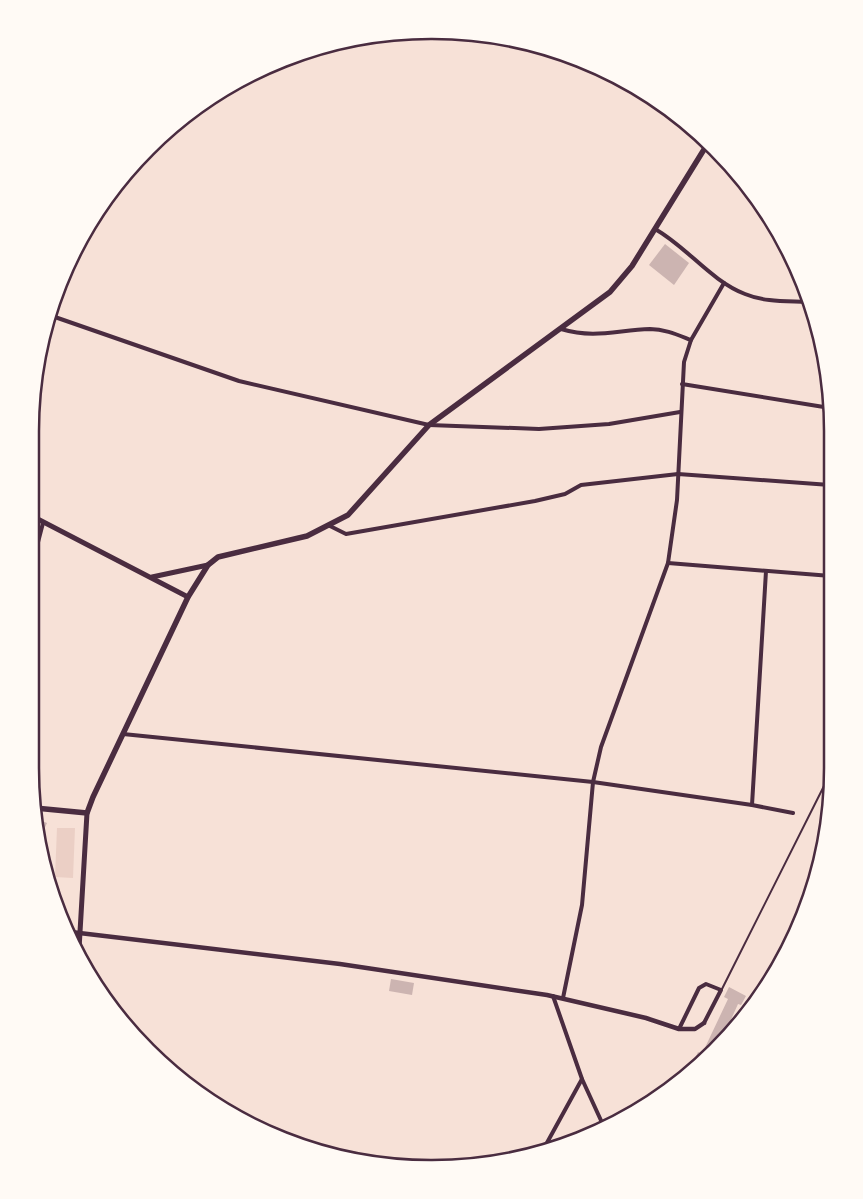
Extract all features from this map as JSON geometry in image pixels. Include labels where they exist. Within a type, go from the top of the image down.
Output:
[{"type":"main road","points":[[78,940],[87,813],[122,734],[188,597],[208,565],[218,557],[307,536],[330,526],[348,515],[429,425],[610,292],[632,266],[704,149]]},
{"type":"main road","points":[[39,520],[188,597]]},
{"type":"main road","points":[[152,577],[208,565]]},
{"type":"main road","points":[[41,809],[87,813]]},
{"type":"street","points":[[655,230],[670,238],[724,282],[744,294],[759,299],[802,302]]},
{"type":"street","points":[[563,998],[582,905],[592,782],[601,747],[668,563],[676,500],[684,362],[691,340],[724,282]]},
{"type":"street","points":[[56,317],[239,381],[429,425],[539,430],[609,424],[680,412]]},
{"type":"street","points":[[561,329],[580,335],[650,330],[669,331],[691,340]]},
{"type":"street","points":[[682,384],[823,407]]},
{"type":"street","points":[[330,526],[346,534],[535,501],[565,494],[581,485],[678,474],[824,485]]},
{"type":"street","points":[[39,541],[44,523]]},
{"type":"street","points":[[668,563],[824,575]]},
{"type":"street","points":[[752,805],[766,571]]},
{"type":"street","points":[[122,734],[592,782],[752,805],[793,813]]},
{"type":"street","points":[[78,933],[340,964],[554,996],[679,1029],[696,1029],[704,1024],[722,990],[706,984],[699,988],[679,1029]]},
{"type":"street","points":[[554,996],[582,1079],[602,1121]]},
{"type":"street","points":[[547,1142],[582,1079]]},
{"type":"lane","points":[[722,990],[823,788]]},
{"type":"shaded area","points":[[57,828],[75,828],[73,878],[55,877]]},
{"type":"building","points":[[665,244],[689,263],[674,285],[649,265]]},
{"type":"building","points":[[42,821],[47,823],[44,830]]},
{"type":"building","points":[[391,979],[414,983],[412,995],[389,991]]},
{"type":"building","points":[[729,987],[746,996],[741,1005],[738,1004],[729,1023],[704,1050],[728,999],[724,997]]}]
